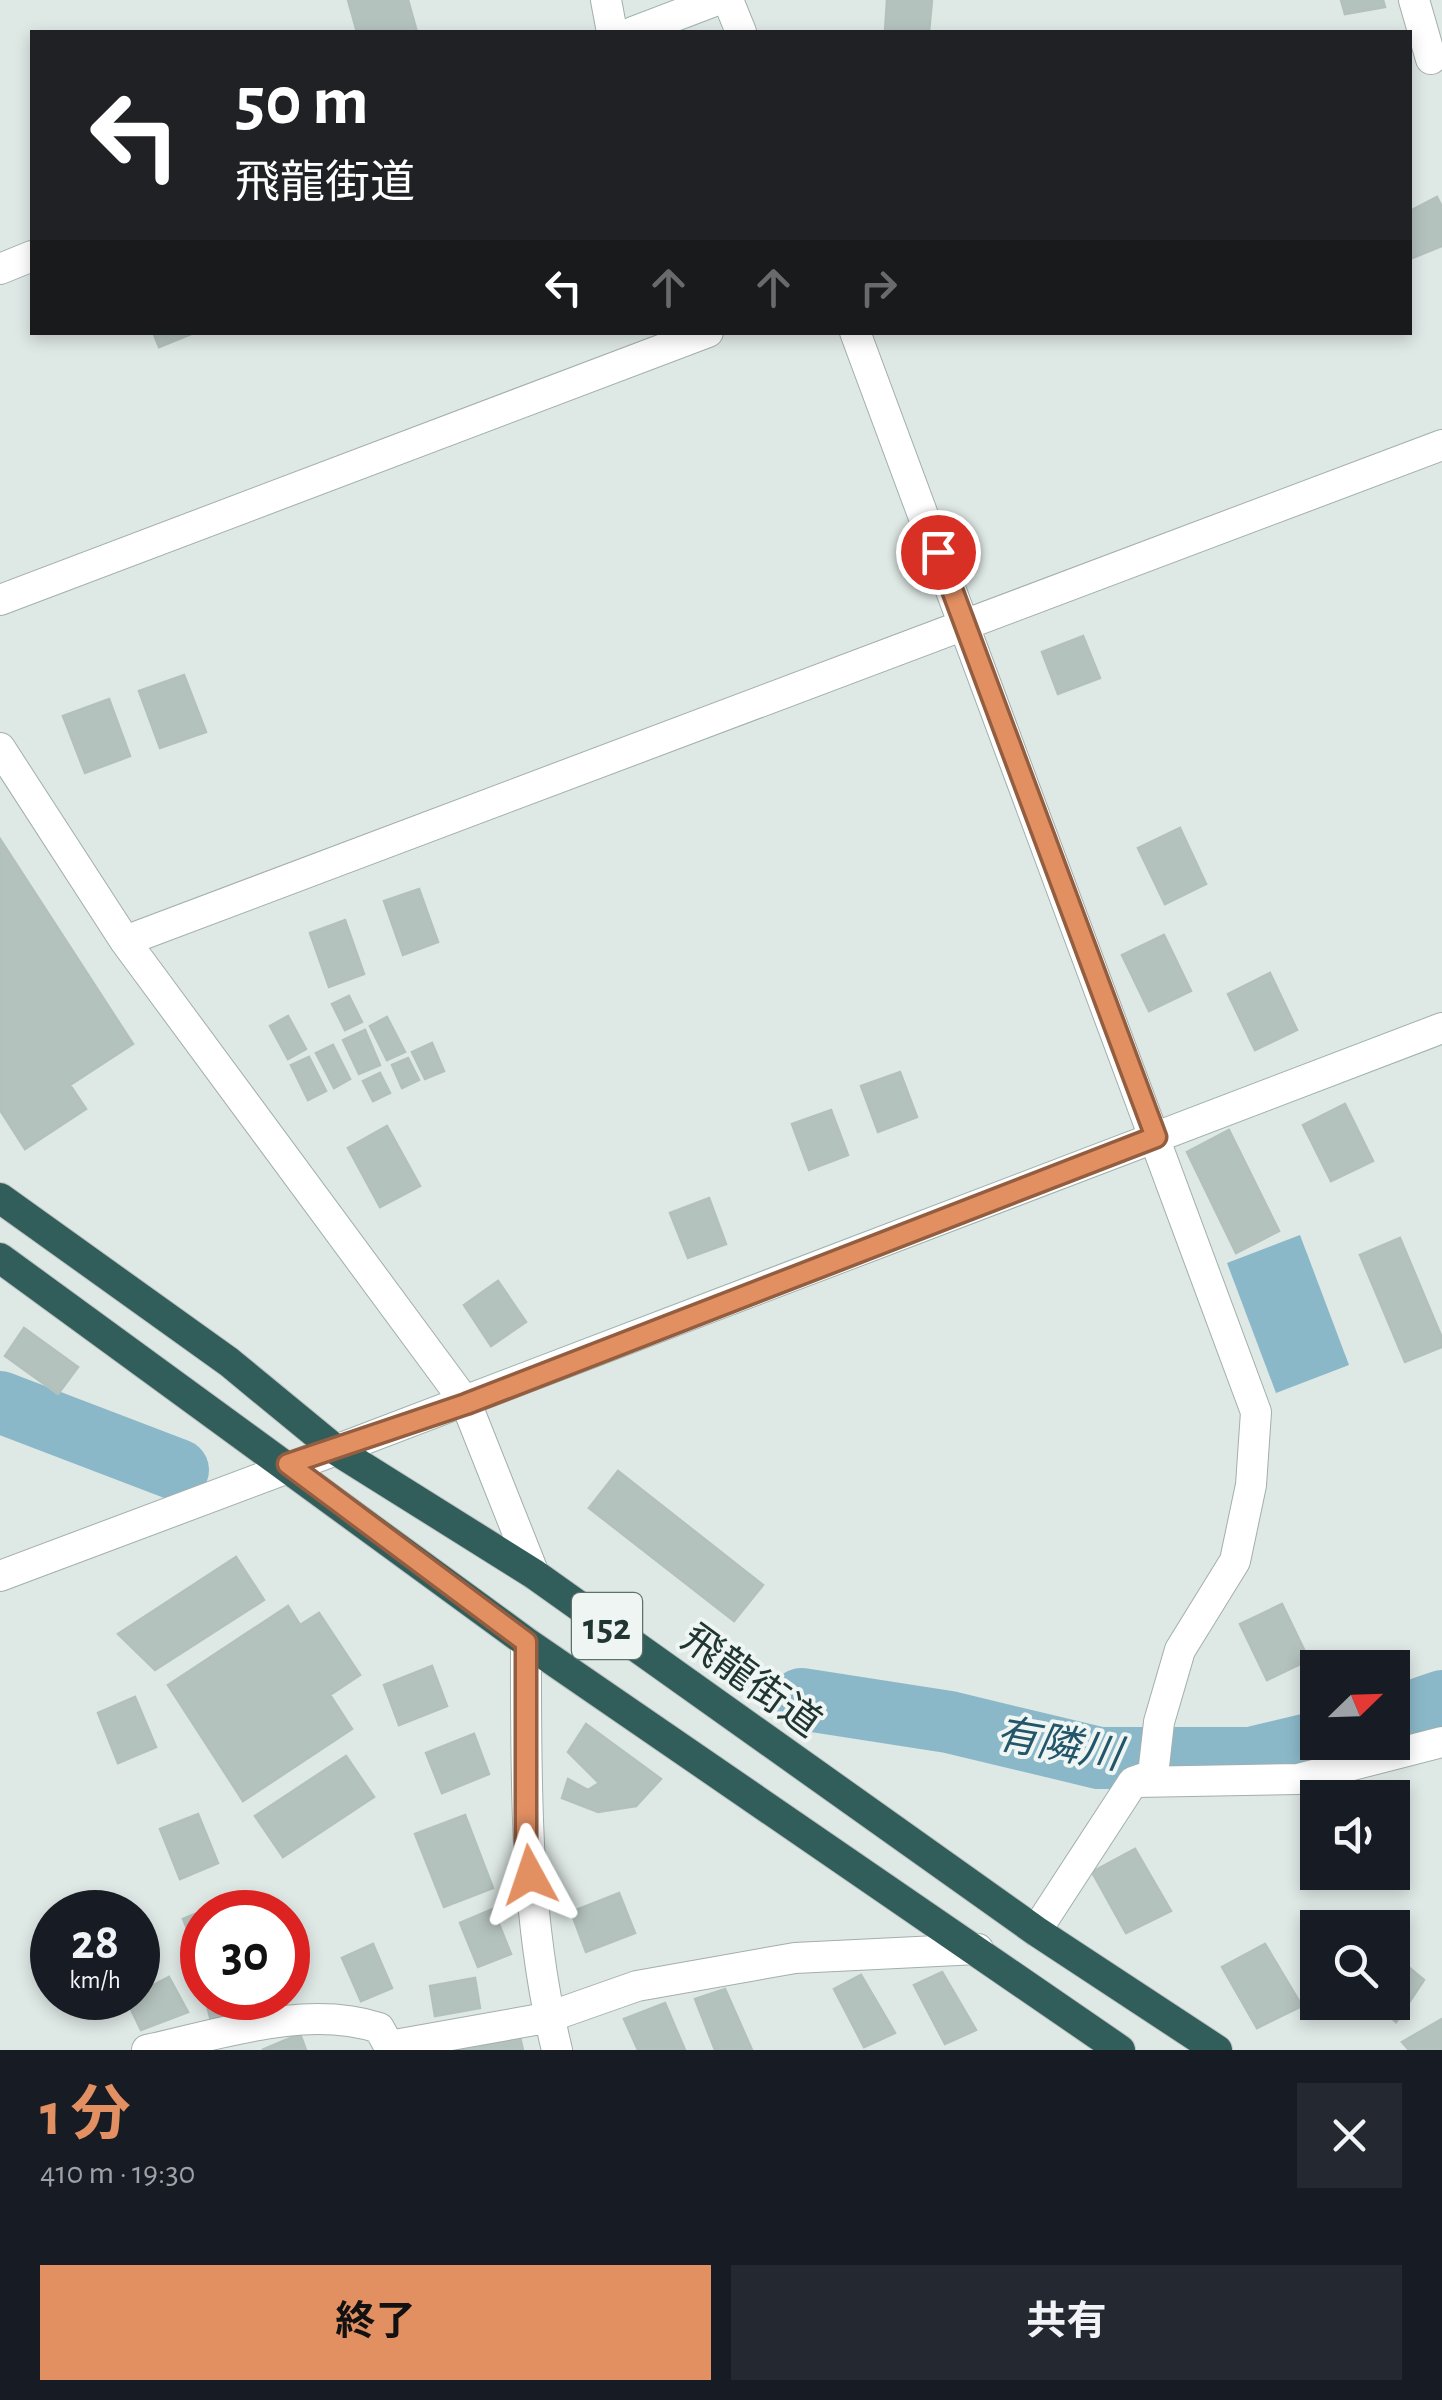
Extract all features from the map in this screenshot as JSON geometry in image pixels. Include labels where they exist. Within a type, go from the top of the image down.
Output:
[{"type":"highway","name":"飛龍街道","points":[[0,1198],[228,1362],[336,1450],[534,1574],[1036,1932],[1216,2050]]},
{"type":"highway","name":"152","points":[[0,1258],[288,1464],[526,1642],[978,1948],[1120,2050]]},
{"type":"street","points":[[606,0],[612,30]]},
{"type":"street","points":[[637,30],[717,0]]},
{"type":"street","points":[[728,0],[740,30]]},
{"type":"street","points":[[1414,0],[1428,60]]},
{"type":"street","points":[[0,269],[30,257]]},
{"type":"street","points":[[0,600],[700,335]]},
{"type":"street","points":[[856,335],[1256,1412],[1251,1485],[1236,1562],[1180,1650],[1143,1778],[1036,1932]]},
{"type":"street","points":[[125,941],[1442,445]]},
{"type":"street","points":[[0,748],[125,941],[466,1404],[534,1574]]},
{"type":"street","points":[[0,1576],[288,1464],[466,1404],[1442,1028]]},
{"type":"street","points":[[526,1642],[526,1840],[546,2018],[556,2050]]},
{"type":"street","points":[[1143,1778],[1298,1779],[1442,1742]]},
{"type":"street","points":[[147,2050],[260,2026],[344,2017],[379,2028],[389,2046],[546,2018],[637,1986],[796,1958],[978,1948]]},
{"type":"water","points":[[1300,1235],[1349,1365],[1276,1393],[1227,1263]]},
{"type":"building","points":[[348,0],[408,0],[416,30],[356,30]]},
{"type":"building","points":[[887,0],[932,0],[929,30],[885,30]]},
{"type":"building","points":[[1341,0],[1383,0],[1385,7],[1345,14]]},
{"type":"building","points":[[1437,197],[1442,207],[1442,246],[1412,258],[1412,210]]},
{"type":"building","points":[[154,335],[189,335],[159,347]]},
{"type":"building","points":[[1083,636],[1100,678],[1058,694],[1042,652]]},
{"type":"building","points":[[184,675],[206,732],[160,748],[139,691]]},
{"type":"building","points":[[109,699],[130,756],[85,773],[63,716]]},
{"type":"building","points":[[1180,828],[1206,884],[1165,904],[1138,848]]},
{"type":"building","points":[[0,839],[133,1044],[70,1085],[86,1109],[25,1149],[0,1110]]},
{"type":"building","points":[[419,889],[438,942],[403,955],[384,901]]},
{"type":"building","points":[[345,920],[364,974],[329,987],[310,933]]},
{"type":"building","points":[[1164,935],[1191,991],[1149,1011],[1122,955]]},
{"type":"building","points":[[1270,973],[1297,1030],[1255,1050],[1228,994]]},
{"type":"building","points":[[349,996],[362,1022],[345,1030],[332,1004]]},
{"type":"building","points":[[288,1016],[306,1049],[288,1059],[270,1026]]},
{"type":"building","points":[[387,1017],[405,1052],[387,1060],[370,1026]]},
{"type":"building","points":[[365,1030],[380,1065],[359,1074],[343,1040]]},
{"type":"building","points":[[432,1043],[444,1071],[425,1079],[412,1052]]},
{"type":"building","points":[[333,1045],[350,1079],[334,1088],[316,1053]]},
{"type":"building","points":[[309,1057],[326,1091],[308,1100],[291,1065]]},
{"type":"building","points":[[408,1058],[419,1080],[402,1088],[392,1065]]},
{"type":"building","points":[[900,1072],[917,1117],[878,1132],[861,1086]]},
{"type":"building","points":[[380,1073],[390,1093],[373,1101],[363,1081]]},
{"type":"building","points":[[1345,1104],[1373,1161],[1331,1181],[1303,1125]]},
{"type":"building","points":[[831,1110],[848,1155],[809,1170],[792,1124]]},
{"type":"building","points":[[387,1126],[420,1186],[380,1207],[348,1148]]},
{"type":"building","points":[[1229,1130],[1279,1231],[1236,1253],[1187,1152]]},
{"type":"building","points":[[709,1198],[726,1244],[688,1258],[670,1213]]},
{"type":"building","points":[[1400,1238],[1442,1338],[1442,1347],[1405,1362],[1360,1255]]},
{"type":"building","points":[[498,1281],[526,1322],[491,1346],[464,1305]]},
{"type":"building","points":[[24,1328],[78,1367],[58,1394],[5,1356]]},
{"type":"building","points":[[618,1471],[763,1585],[734,1621],[589,1508]]},
{"type":"building","points":[[236,1557],[264,1600],[155,1670],[118,1634]]},
{"type":"building","points":[[1282,1604],[1304,1650],[1300,1650],[1300,1664],[1267,1680],[1240,1624]]},
{"type":"building","points":[[288,1606],[300,1625],[319,1613],[360,1675],[330,1695],[352,1729],[243,1801],[168,1685]]},
{"type":"building","points":[[432,1666],[447,1706],[399,1725],[384,1685]]},
{"type":"building","points":[[135,1697],[156,1747],[118,1763],[98,1713]]},
{"type":"building","points":[[586,1724],[661,1779],[636,1806],[598,1812],[562,1798],[568,1779],[588,1790],[599,1783],[568,1752]]},
{"type":"building","points":[[474,1734],[489,1774],[442,1793],[426,1753]]},
{"type":"building","points":[[346,1756],[374,1797],[283,1857],[255,1816]]},
{"type":"building","points":[[198,1814],[218,1863],[180,1879],[160,1829]]},
{"type":"building","points":[[465,1815],[493,1888],[444,1907],[415,1834]]},
{"type":"building","points":[[1135,1849],[1171,1911],[1126,1933],[1092,1872]]},
{"type":"building","points":[[619,1893],[635,1933],[586,1952],[571,1912]]},
{"type":"building","points":[[493,1909],[511,1954],[478,1967],[460,1923]]},
{"type":"building","points":[[373,1944],[392,1988],[361,2001],[342,1958]]},
{"type":"building","points":[[1265,1944],[1300,2007],[1257,2028],[1222,1967]]},
{"type":"building","points":[[1410,1968],[1424,1980],[1410,2001]]},
{"type":"building","points":[[942,1972],[976,2030],[945,2044],[914,1985]]},
{"type":"building","points":[[861,1975],[895,2033],[864,2047],[834,1989]]},
{"type":"building","points":[[169,1977],[180,1997],[180,2015],[141,2030],[136,2020],[160,2020],[160,1982]]},
{"type":"building","points":[[475,1978],[480,2008],[435,2016],[430,1986]]},
{"type":"building","points":[[725,1989],[752,2050],[715,2050],[695,1999]]},
{"type":"building","points":[[665,2003],[685,2050],[638,2050],[624,2019]]},
{"type":"building","points":[[1442,2019],[1442,2050],[1409,2050],[1402,2042]]},
{"type":"building","points":[[300,2034],[306,2050],[262,2050]]},
{"type":"building","points":[[520,2037],[523,2050],[448,2050]]},
{"type":"waterway","name":"有隣川","points":[[0,1402],[178,1470]]},
{"type":"waterway","name":"有隣川","points":[[801,1699],[949,1722],[1099,1758],[1251,1758],[1300,1746]]},
{"type":"waterway","name":"有隣川","points":[[1410,1712],[1442,1701]]},
{"type":"route","points":[[530,1875],[526,1840],[526,1642],[288,1464],[466,1404],[1156,1137],[938,552]]}]
